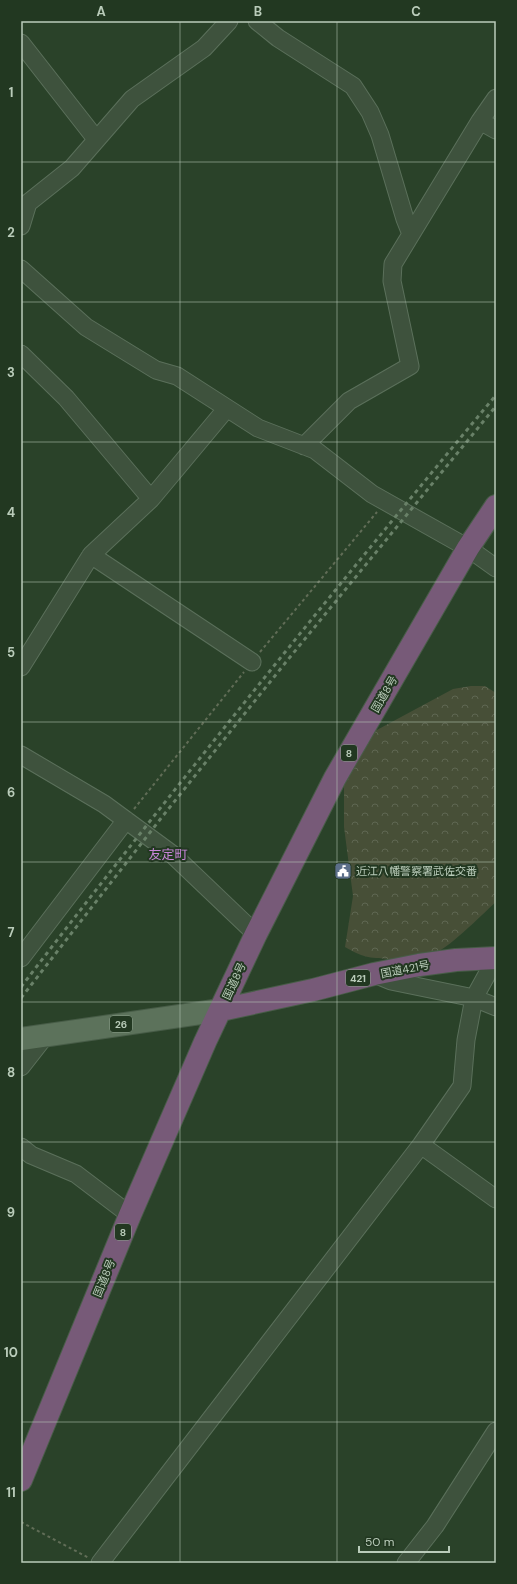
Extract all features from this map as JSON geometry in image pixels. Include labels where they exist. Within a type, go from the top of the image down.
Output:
[{"type":"highway","name":"国道8号","points":[[21,1480],[130,1215],[204,1042],[221,1010],[256,934],[335,778],[468,548],[496,506]]},
{"type":"highway","name":"国道421号","points":[[221,1010],[419,965],[496,958]]},
{"type":"main road","name":"26","points":[[21,1039],[221,1010]]},
{"type":"street","points":[[21,226],[28,203],[72,168],[132,99],[204,48],[229,21]]},
{"type":"street","points":[[257,21],[278,38],[353,86],[370,112],[380,135],[405,219],[411,234]]},
{"type":"street","points":[[21,43],[96,139]]},
{"type":"street","points":[[304,446],[349,401],[410,366],[392,281],[393,264],[480,121],[496,98]]},
{"type":"street","points":[[480,121],[496,130]]},
{"type":"street","points":[[21,269],[86,326],[156,370],[177,376],[258,428],[315,450],[372,494],[468,548],[496,568]]},
{"type":"street","points":[[21,354],[66,398],[151,499]]},
{"type":"street","points":[[21,667],[91,555],[151,499],[227,408]]},
{"type":"street","points":[[91,555],[252,662]]},
{"type":"street","points":[[21,755],[104,804],[172,854],[256,934]]},
{"type":"street","points":[[21,958],[126,820]]},
{"type":"street","points":[[96,1561],[421,1145],[462,1086],[466,1040],[474,998],[496,958]]},
{"type":"street","points":[[374,974],[391,981],[474,998],[496,1007]]},
{"type":"street","points":[[21,1067],[46,1035]]},
{"type":"street","points":[[421,1145],[496,1199]]},
{"type":"street","points":[[21,1147],[31,1155],[76,1174],[130,1215]]},
{"type":"street","points":[[406,1563],[435,1526],[496,1431]]},
{"type":"path","points":[[21,1522],[96,1561]]},
{"type":"green space","points":[[471,686],[485,686],[496,693],[496,902],[464,932],[437,953],[429,956],[404,960],[371,957],[356,953],[345,947],[353,896],[344,827],[344,773],[357,747],[375,731],[453,689]]},
{"type":"railway","points":[[21,987],[137,837],[375,542],[496,395]]},
{"type":"railway","points":[[21,998],[162,817],[286,662],[496,406]]},
{"type":"place","name":"近江八幡警察署武佐交番","points":[[343,871]]},
{"type":"district","name":"友定町","points":[[168,854]]}]
